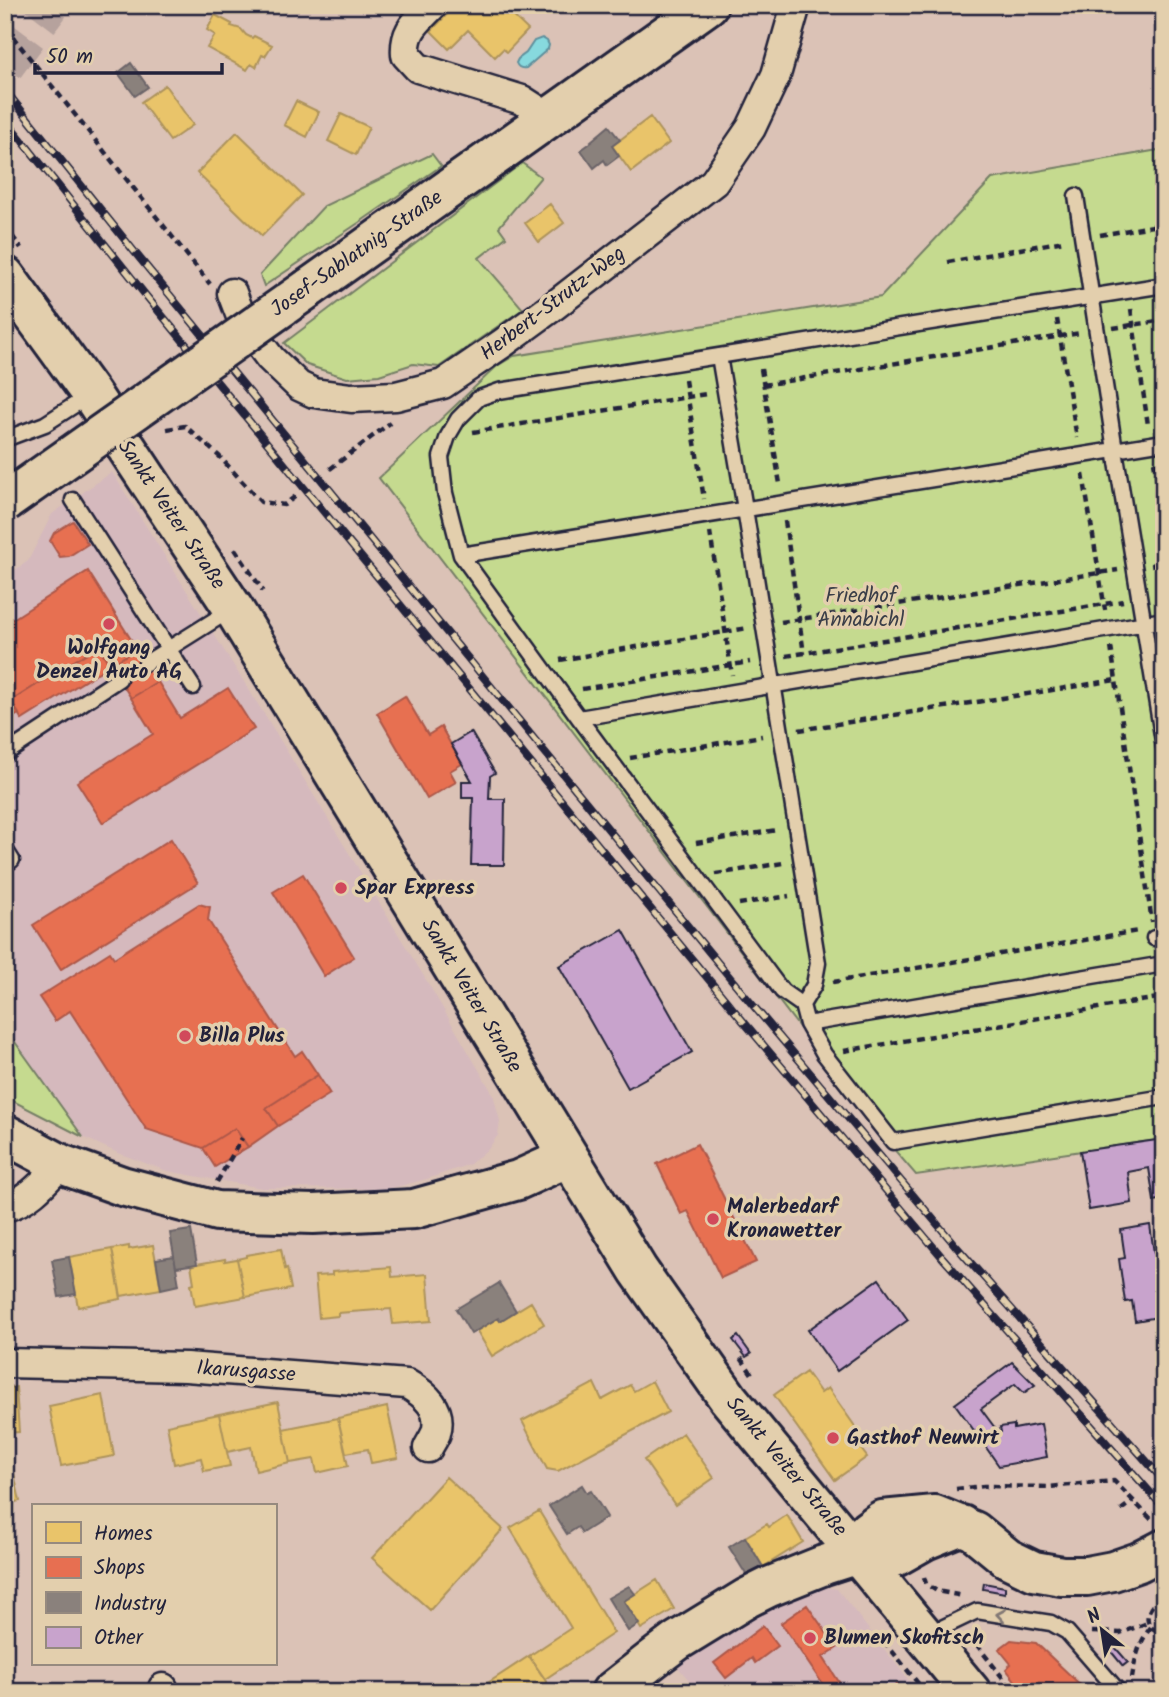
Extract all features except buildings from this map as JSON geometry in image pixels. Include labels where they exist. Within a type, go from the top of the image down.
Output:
[{"type":"main road","name":"Josef-Sablatnig-Straße","points":[[5,502],[708,5]]},
{"type":"main road","name":"Sankt Veiter Straße","points":[[5,276],[91,394],[233,608],[638,1270],[728,1398],[971,1692]]},
{"type":"main road","points":[[5,1134],[61,1164],[122,1186],[217,1210],[313,1214],[414,1209],[518,1180],[569,1157]]},
{"type":"main road","points":[[611,1692],[677,1642],[769,1587],[824,1564],[858,1554],[895,1557],[925,1540],[962,1525],[974,1531],[1007,1558],[1034,1571],[1062,1576],[1087,1576],[1112,1571],[1139,1562],[1164,1549]]},
{"type":"street","points":[[433,5],[415,23],[405,41],[405,55],[418,68],[522,100],[550,118]]},
{"type":"street","name":"Herbert-Strutz-Weg","points":[[232,293],[243,322],[270,359],[299,386],[314,393],[351,398],[396,396],[443,384],[545,313],[714,182],[751,128],[776,75],[796,5]]},
{"type":"street","points":[[5,1208],[33,1193],[61,1164]]},
{"type":"street","name":"Ikarusgasse","points":[[5,1363],[186,1367],[407,1384],[423,1393],[433,1404],[437,1419],[436,1432],[428,1448]]},
{"type":"lane","points":[[1076,196],[1164,747]]},
{"type":"lane","points":[[1164,285],[499,391],[480,398],[458,419],[448,436],[441,457],[445,493],[461,555],[782,991],[802,1005],[807,1024],[824,1054],[894,1142],[1164,1097]]},
{"type":"lane","points":[[719,356],[818,962],[814,985],[802,1005]]},
{"type":"lane","points":[[5,439],[45,424],[91,394]]},
{"type":"lane","points":[[461,555],[1158,443]]},
{"type":"lane","points":[[74,500],[193,687]]},
{"type":"lane","points":[[146,663],[233,608]]},
{"type":"lane","points":[[579,718],[1164,620]]},
{"type":"lane","points":[[5,754],[119,679]]},
{"type":"lane","points":[[5,849],[12,860],[5,865]]},
{"type":"lane","points":[[807,1024],[1158,965]]},
{"type":"lane","points":[[925,1636],[977,1611],[1051,1623],[1066,1632],[1119,1692]]},
{"type":"path","points":[[5,27],[216,291],[232,293]]},
{"type":"path","points":[[948,262],[1164,224]]},
{"type":"path","points":[[1128,291],[1158,443],[1164,519]]},
{"type":"path","points":[[763,384],[1164,320]]},
{"type":"path","points":[[448,436],[725,391]]},
{"type":"path","points":[[330,469],[390,423],[401,419]]},
{"type":"path","points":[[163,429],[185,426],[219,456],[261,502],[284,505],[296,496]]},
{"type":"path","points":[[540,664],[763,625],[1164,563]]},
{"type":"path","points":[[561,693],[1139,598]]},
{"type":"path","points":[[814,985],[1157,934],[1108,629]]},
{"type":"path","points":[[611,761],[1116,680]]},
{"type":"path","points":[[674,846],[795,828]]},
{"type":"path","points":[[698,877],[801,859]]},
{"type":"path","points":[[720,907],[807,893]]},
{"type":"path","points":[[824,1054],[1164,996],[1158,965]]},
{"type":"path","points":[[217,1210],[217,1180],[242,1138]]},
{"type":"path","points":[[1121,1510],[1133,1501]]},
{"type":"path","points":[[1132,1679],[1139,1647],[1149,1625],[1150,1608],[1164,1602]]},
{"type":"path","points":[[1091,1632],[1120,1633],[1149,1625]]},
{"type":"path","points":[[1149,1625],[1159,1632],[1164,1632]]},
{"type":"shaded area","points":[[112,472],[271,725],[493,1094],[500,1121],[498,1135],[489,1148],[470,1164],[388,1189],[262,1188],[167,1171],[83,1137],[5,1028],[5,577],[28,561],[52,514]]},
{"type":"shaded area","points":[[814,1585],[837,1589],[918,1692],[699,1692],[672,1660],[753,1610]]},
{"type":"green space","name":"Friedhof Annabichl","points":[[1164,149],[1164,1139],[916,1175],[861,1111],[379,478],[497,366],[514,356],[881,297],[992,179]]},
{"type":"green space","points":[[432,154],[441,166],[264,286],[260,275],[324,206]]},
{"type":"green space","points":[[522,163],[541,177],[499,227],[506,237],[479,258],[523,309],[439,367],[413,364],[379,375],[347,378],[307,365],[284,343]]},
{"type":"green space","points":[[5,1028],[83,1137],[5,1097]]},
{"type":"water","points":[[542,38],[547,41],[548,49],[526,68],[519,67],[516,63],[518,59],[534,41]]},
{"type":"tunnel","points":[[5,66],[51,5]]},
{"type":"railway","points":[[5,90],[137,255],[746,997],[955,1245],[1164,1481]]},
{"type":"railway","points":[[5,119],[147,297],[733,1009],[942,1257],[1164,1508]]},
{"type":"place","name":"Wolfgang Denzel Auto AG","points":[[109,624]]},
{"type":"place","name":"Spar Express","points":[[341,888]]},
{"type":"place","name":"Billa Plus","points":[[185,1036]]},
{"type":"place","name":"Malerbedarf Kronawetter","points":[[713,1219]]},
{"type":"place","name":"Gasthof Neuwirt","points":[[833,1438]]},
{"type":"place","name":"Blumen Skofitsch","points":[[810,1638]]}]
